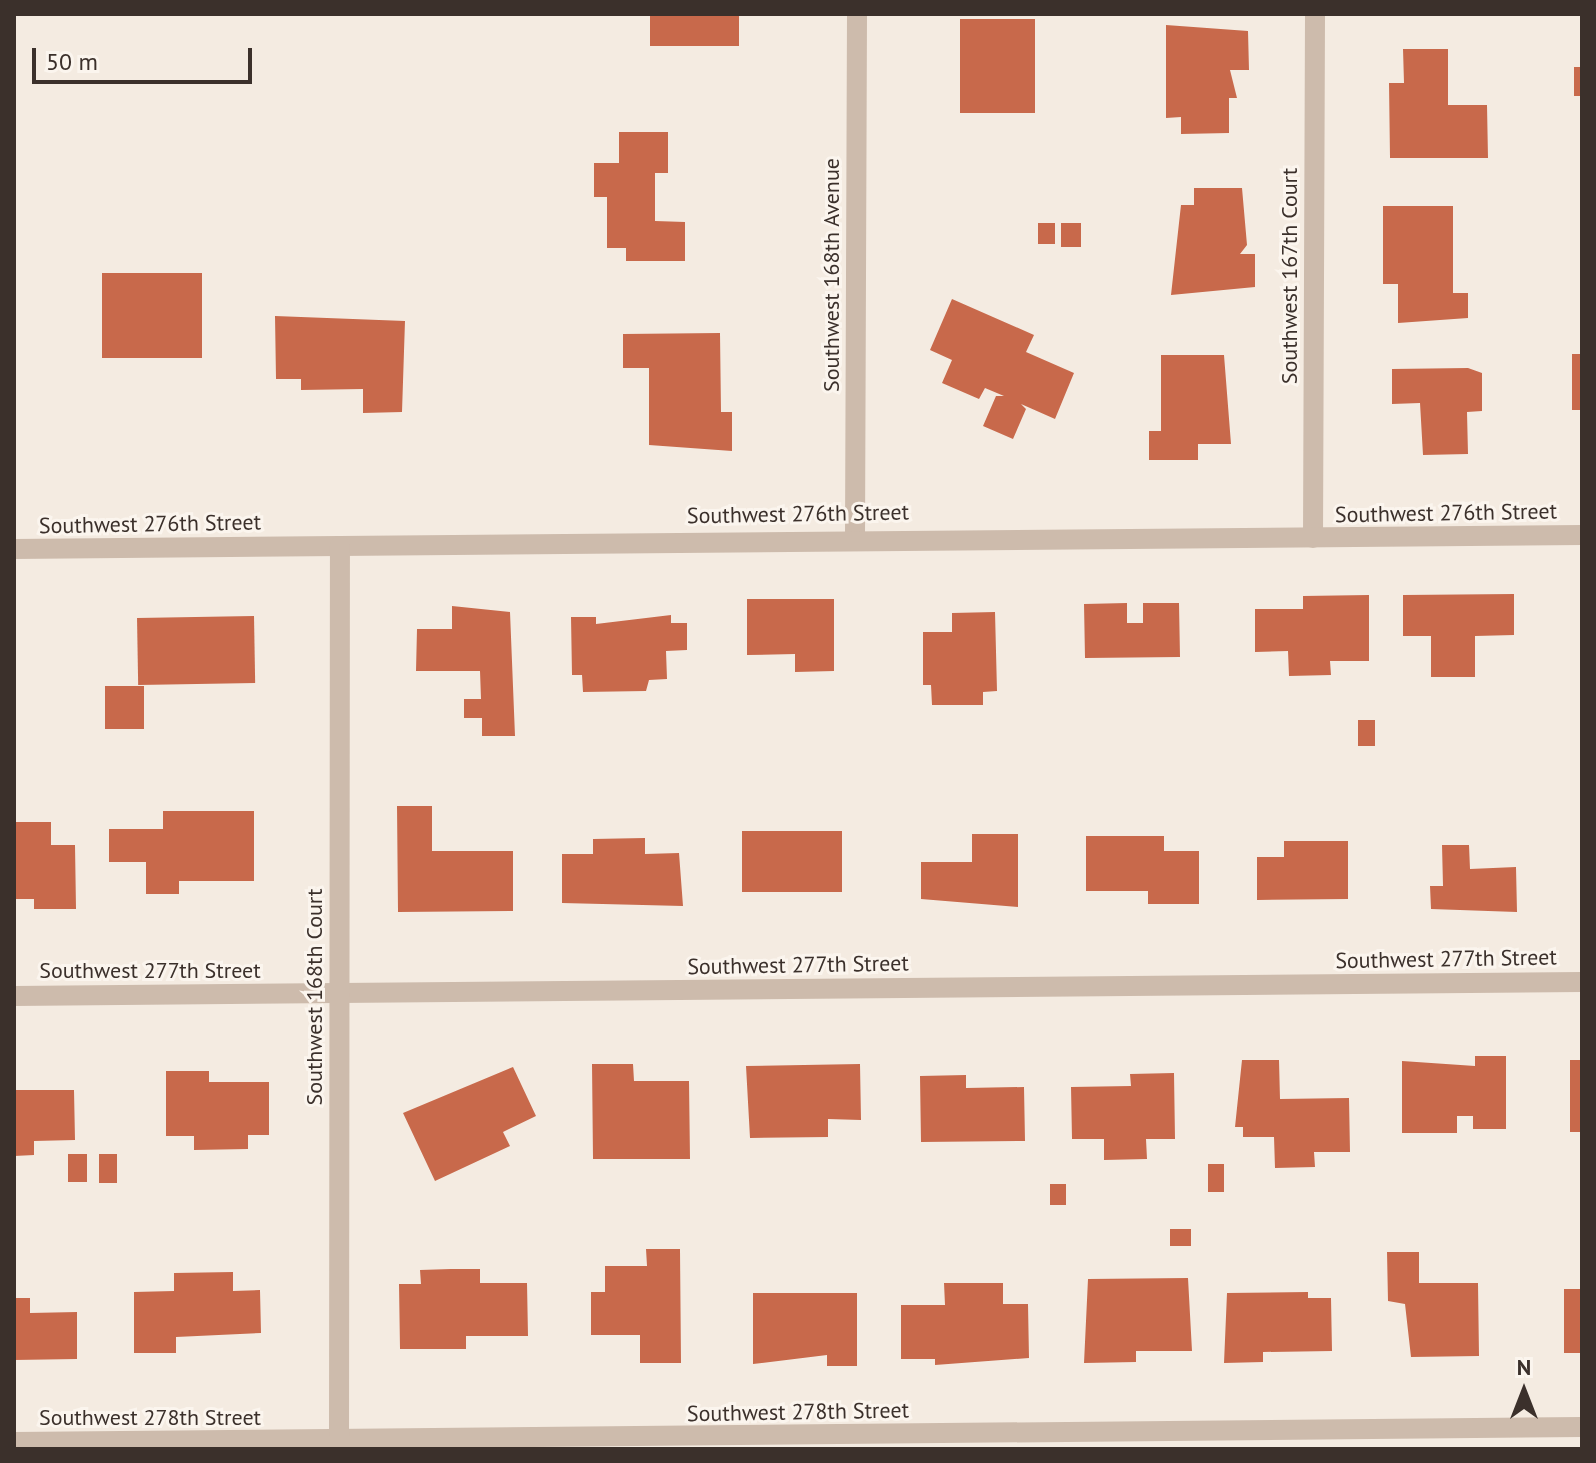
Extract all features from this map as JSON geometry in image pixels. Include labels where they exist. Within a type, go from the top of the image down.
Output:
[{"type":"street","name":"Southwest 168th Avenue","points":[[855,536],[857,14]]},
{"type":"street","name":"Southwest 167th Court","points":[[1313,538],[1315,14]]},
{"type":"street","name":"Southwest 276th Street","points":[[14,549],[855,536],[1313,538],[1582,535]]},
{"type":"street","name":"Southwest 168th Court","points":[[339,1445],[340,546]]},
{"type":"street","name":"Southwest 277th Street","points":[[14,996],[1582,982]]},
{"type":"street","name":"Southwest 278th Street","points":[[14,1442],[339,1445],[1582,1427]]},
{"type":"building","points":[[650,14],[739,14],[739,46],[650,46]]},
{"type":"building","points":[[960,19],[1035,19],[1035,113],[960,113]]},
{"type":"building","points":[[1166,25],[1248,31],[1249,70],[1230,70],[1237,98],[1229,98],[1229,133],[1181,134],[1181,117],[1166,118]]},
{"type":"building","points":[[1403,49],[1448,49],[1448,105],[1487,105],[1488,158],[1390,158],[1389,83],[1404,83]]},
{"type":"building","points":[[1574,67],[1582,67],[1582,96],[1574,96]]},
{"type":"building","points":[[619,132],[668,132],[668,173],[655,173],[655,221],[685,222],[685,261],[626,261],[626,248],[607,248],[607,197],[594,197],[594,163],[619,163]]},
{"type":"building","points":[[1194,188],[1242,188],[1247,245],[1240,254],[1255,254],[1255,287],[1171,295],[1181,205],[1194,205]]},
{"type":"building","points":[[1383,206],[1453,206],[1453,293],[1468,293],[1468,318],[1398,323],[1398,284],[1383,284]]},
{"type":"building","points":[[1038,223],[1055,223],[1055,244],[1038,244]]},
{"type":"building","points":[[1061,223],[1081,223],[1081,247],[1061,247]]},
{"type":"building","points":[[102,273],[202,273],[202,358],[102,358]]},
{"type":"building","points":[[952,299],[1034,335],[1026,352],[1074,373],[1055,419],[1021,404],[1026,409],[1013,439],[983,426],[996,396],[1004,396],[985,388],[979,399],[942,383],[952,360],[930,350]]},
{"type":"building","points":[[275,316],[405,321],[402,412],[363,413],[363,389],[301,390],[301,379],[276,379]]},
{"type":"building","points":[[720,333],[721,412],[732,412],[732,451],[649,445],[649,368],[623,368],[623,334]]},
{"type":"building","points":[[1572,354],[1582,354],[1582,410],[1572,410]]},
{"type":"building","points":[[1161,355],[1224,355],[1231,444],[1198,444],[1198,460],[1149,460],[1149,431],[1161,431]]},
{"type":"building","points":[[1468,368],[1482,373],[1482,411],[1467,412],[1468,454],[1423,455],[1420,403],[1392,404],[1392,369]]},
{"type":"building","points":[[1514,594],[1514,635],[1475,636],[1475,677],[1431,677],[1431,636],[1403,636],[1403,595]]},
{"type":"building","points":[[1369,595],[1369,661],[1330,661],[1331,675],[1289,676],[1288,651],[1255,652],[1255,609],[1303,609],[1303,596]]},
{"type":"building","points":[[747,599],[834,599],[834,671],[795,672],[795,654],[747,655]]},
{"type":"building","points":[[1127,603],[1127,623],[1143,623],[1143,603],[1179,603],[1180,657],[1085,658],[1084,604]]},
{"type":"building","points":[[452,606],[510,612],[515,736],[482,736],[482,718],[464,718],[464,699],[481,699],[480,671],[416,671],[417,629],[452,629]]},
{"type":"building","points":[[995,612],[997,691],[983,692],[983,705],[932,705],[931,685],[923,685],[923,632],[952,632],[952,613]]},
{"type":"building","points":[[671,615],[671,623],[687,623],[687,650],[666,651],[667,679],[649,680],[646,691],[583,692],[582,675],[572,675],[571,617],[596,617],[596,624]]},
{"type":"building","points":[[254,616],[255,683],[138,685],[137,618]]},
{"type":"building","points":[[105,686],[144,686],[144,729],[105,729]]},
{"type":"building","points":[[1358,720],[1375,720],[1375,746],[1358,746]]},
{"type":"building","points":[[397,806],[432,806],[432,851],[513,851],[513,911],[398,912]]},
{"type":"building","points":[[163,811],[254,811],[254,881],[179,881],[179,894],[146,894],[146,862],[109,862],[109,829],[163,829]]},
{"type":"building","points":[[14,822],[51,822],[51,845],[75,845],[76,909],[34,909],[34,899],[14,899]]},
{"type":"building","points":[[742,831],[842,831],[842,892],[742,892]]},
{"type":"building","points":[[972,834],[1018,834],[1018,907],[921,899],[921,862],[972,862]]},
{"type":"building","points":[[1086,836],[1164,836],[1164,851],[1199,851],[1199,904],[1148,904],[1148,891],[1086,891]]},
{"type":"building","points":[[645,838],[645,854],[679,853],[683,906],[562,903],[562,854],[593,854],[593,839]]},
{"type":"building","points":[[1284,841],[1348,841],[1348,899],[1257,900],[1257,857],[1284,857]]},
{"type":"building","points":[[1442,845],[1469,845],[1470,869],[1516,867],[1517,912],[1431,909],[1430,886],[1443,886]]},
{"type":"building","points":[[1475,1056],[1506,1056],[1506,1129],[1473,1129],[1473,1116],[1457,1116],[1457,1133],[1402,1133],[1402,1061],[1475,1066]]},
{"type":"building","points":[[1242,1060],[1279,1060],[1280,1099],[1349,1098],[1350,1152],[1314,1152],[1315,1167],[1275,1168],[1274,1137],[1243,1137],[1243,1127],[1235,1127]]},
{"type":"building","points":[[1570,1060],[1582,1060],[1582,1132],[1570,1132]]},
{"type":"building","points":[[592,1064],[633,1064],[634,1081],[689,1081],[690,1159],[593,1159]]},
{"type":"building","points":[[860,1064],[861,1120],[828,1119],[828,1137],[750,1138],[746,1066]]},
{"type":"building","points":[[513,1067],[536,1116],[503,1132],[510,1146],[435,1181],[403,1113]]},
{"type":"building","points":[[166,1071],[209,1071],[209,1082],[269,1082],[269,1135],[248,1135],[248,1149],[194,1150],[194,1136],[166,1136]]},
{"type":"building","points":[[1174,1073],[1175,1139],[1146,1139],[1147,1159],[1104,1160],[1104,1139],[1072,1139],[1071,1087],[1131,1086],[1130,1074]]},
{"type":"building","points":[[966,1075],[966,1088],[1024,1087],[1025,1141],[921,1142],[920,1076]]},
{"type":"building","points":[[14,1090],[74,1090],[75,1140],[34,1141],[34,1155],[14,1156]]},
{"type":"building","points":[[68,1154],[87,1154],[87,1182],[68,1182]]},
{"type":"building","points":[[99,1154],[117,1154],[117,1183],[99,1183]]},
{"type":"building","points":[[1208,1164],[1224,1164],[1224,1192],[1208,1192]]},
{"type":"building","points":[[1050,1184],[1066,1184],[1066,1205],[1050,1205]]},
{"type":"building","points":[[1170,1229],[1191,1229],[1191,1246],[1170,1246]]},
{"type":"building","points":[[646,1249],[680,1249],[681,1363],[640,1363],[640,1335],[591,1335],[591,1292],[605,1292],[605,1266],[647,1266]]},
{"type":"building","points":[[1387,1252],[1419,1252],[1419,1283],[1478,1283],[1479,1356],[1411,1357],[1405,1304],[1388,1301]]},
{"type":"building","points":[[480,1269],[480,1283],[527,1283],[528,1336],[466,1336],[466,1349],[400,1349],[399,1284],[421,1284],[420,1270]]},
{"type":"building","points":[[233,1272],[233,1291],[260,1290],[261,1333],[176,1337],[176,1353],[134,1353],[134,1292],[174,1291],[174,1273]]},
{"type":"building","points":[[1188,1278],[1192,1351],[1136,1351],[1136,1362],[1084,1363],[1088,1279]]},
{"type":"building","points":[[944,1283],[1003,1283],[1003,1304],[1028,1304],[1029,1358],[935,1365],[935,1359],[901,1359],[901,1305],[945,1305]]},
{"type":"building","points":[[1564,1289],[1582,1289],[1582,1353],[1564,1353]]},
{"type":"building","points":[[1308,1292],[1308,1298],[1331,1298],[1332,1351],[1263,1352],[1263,1362],[1224,1363],[1227,1293]]},
{"type":"building","points":[[753,1293],[857,1293],[857,1366],[827,1366],[827,1355],[753,1364]]},
{"type":"building","points":[[14,1298],[30,1298],[30,1313],[77,1312],[77,1359],[14,1360]]}]
